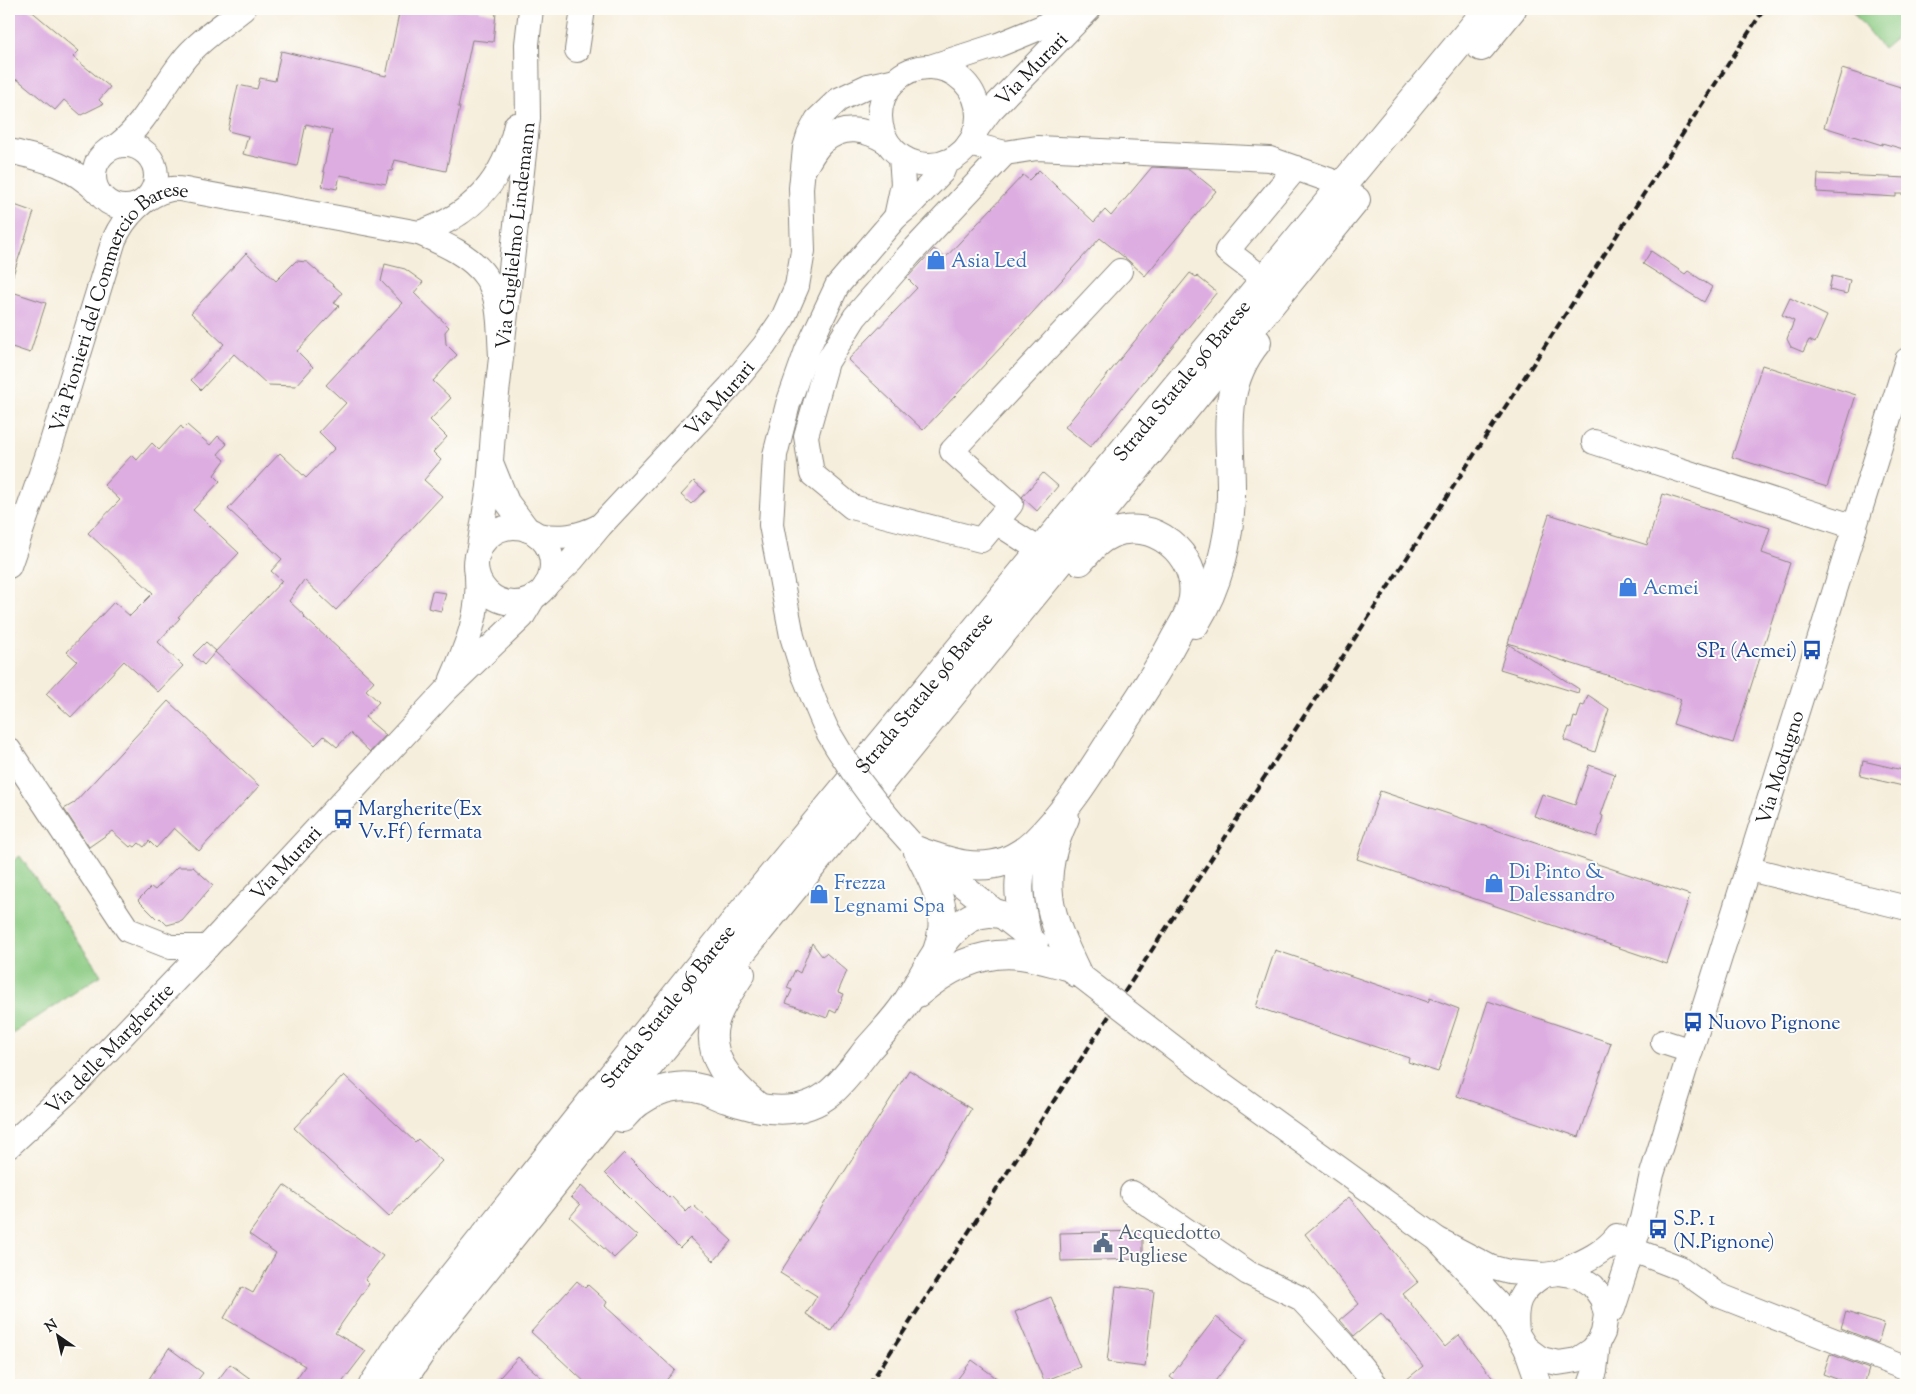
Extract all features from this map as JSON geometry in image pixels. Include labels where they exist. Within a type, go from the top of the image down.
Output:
[{"type":"main road","name":"Strada Statale 96 Barese","points":[[373,1385],[408,1332],[737,919],[1488,9]]},
{"type":"main road","name":"Strada Statale 96 Barese","points":[[399,1385],[432,1336],[853,814],[963,682],[1512,9]]},
{"type":"main road","points":[[1027,936],[1021,905],[1020,877],[1024,860],[1036,842],[1078,791],[1160,668],[1202,614],[1218,574],[1229,519],[1231,497],[1229,411],[1238,374],[1252,349],[1325,258],[1338,221]]},
{"type":"main road","points":[[963,682],[1026,627],[1095,543],[1113,533],[1134,529],[1154,532],[1171,544],[1185,561],[1192,580],[1193,598],[1190,610],[1160,668]]},
{"type":"main road","points":[[1075,972],[1054,924],[1048,896],[1048,880],[1053,846],[1078,791]]},
{"type":"main road","points":[[758,1106],[732,1083],[720,1065],[714,1044],[715,1022],[730,991],[743,971],[799,902],[853,814]]},
{"type":"main road","points":[[914,846],[951,862],[965,866],[978,866],[1006,861],[1036,842]]},
{"type":"main road","points":[[495,1258],[571,1179],[628,1111],[645,1098],[668,1088],[690,1087],[702,1089],[728,1100],[785,1111],[804,1107],[823,1099],[841,1082],[906,1004],[937,951],[942,938],[944,928],[939,894],[914,846]]},
{"type":"main road","points":[[937,951],[958,927],[977,914],[986,912],[999,914]]},
{"type":"main road","points":[[906,1004],[948,970],[976,959],[1022,955],[1075,972]]},
{"type":"street","points":[[9,151],[33,156],[75,159],[94,156],[111,148],[128,137],[152,108],[182,61],[243,9]]},
{"type":"street","name":"Via Guglielmo Lindemann","points":[[490,461],[500,356],[528,118],[527,44],[531,9]]},
{"type":"street","points":[[577,50],[583,9]]},
{"type":"street","name":"Via Murari","points":[[930,67],[998,45],[1042,27],[1070,9]]},
{"type":"street","name":"Via Murari","points":[[972,138],[990,111],[1089,9]]},
{"type":"street","points":[[419,233],[438,227],[462,212],[486,191],[496,178],[508,155],[514,134],[527,44]]},
{"type":"street","points":[[894,149],[915,163],[930,165],[946,162],[959,154],[972,138],[978,116],[975,101],[969,88],[958,77],[945,70],[930,67],[918,68],[906,73],[896,80],[885,93],[880,109],[880,126],[894,149],[903,184],[896,217]]},
{"type":"street","name":"Via Murari","points":[[540,591],[572,560],[600,526],[730,387],[764,346],[783,318],[797,286],[803,251],[801,188],[805,148],[809,134],[828,109],[854,92],[868,86],[896,80]]},
{"type":"street","name":"Via Murari","points":[[804,168],[824,141],[842,132],[861,130],[871,132],[894,149]]},
{"type":"street","points":[[972,138],[1005,153],[1036,148],[1270,159],[1343,185]]},
{"type":"street","points":[[33,156],[70,170],[84,179],[107,201],[122,207],[143,202],[156,187],[157,171],[151,156],[136,145],[111,148],[96,163],[94,179],[98,192]]},
{"type":"street","points":[[1005,153],[909,255],[855,317],[826,362],[806,436],[812,474],[852,508],[981,540],[1011,504],[952,451],[1120,271]]},
{"type":"street","points":[[946,162],[942,172],[896,217],[837,286],[807,350],[788,404],[775,455],[771,525],[792,636],[804,675],[827,730],[882,810],[914,846],[1027,936],[1207,1073],[1437,1239],[1490,1267],[1509,1272],[1578,1276],[1593,1286],[1602,1299],[1606,1315],[1603,1333],[1598,1343],[1592,1350],[1577,1360],[1558,1363],[1541,1359],[1521,1340],[1500,1306],[1437,1239]]},
{"type":"street","points":[[1265,280],[1228,250],[1296,168]]},
{"type":"street","name":"Via Pionieri del Commercio Barese","points":[[9,566],[50,448],[114,240],[120,226],[143,202],[158,193],[173,189],[419,233]]},
{"type":"street","points":[[419,233],[470,260],[486,277],[496,300],[500,356]]},
{"type":"street","name":"Via Modugno","points":[[1606,1315],[1613,1309],[1642,1219],[1652,1174],[1907,360]]},
{"type":"street","points":[[1594,442],[1855,527]]},
{"type":"street","name":"Via Murari","points":[[207,947],[447,690],[522,617],[540,591],[552,569],[551,556],[546,544],[532,532],[507,502],[490,461]]},
{"type":"street","name":"Via Murari","points":[[447,690],[470,637],[478,593],[477,565],[490,461]]},
{"type":"street","points":[[996,522],[1041,551]]},
{"type":"street","points":[[540,591],[524,601],[513,603],[493,597],[484,588],[477,565],[485,540],[504,528],[519,528],[554,538],[582,535],[600,526]]},
{"type":"street","points":[[9,750],[128,930],[171,947],[207,947]]},
{"type":"street","points":[[1749,869],[1907,908]]},
{"type":"street","name":"Via delle Margherite","points":[[9,1146],[73,1087],[207,947]]},
{"type":"street","points":[[1663,1042],[1691,1051]]},
{"type":"street","name":"Via Modugno","points":[[1551,1274],[1586,1261],[1608,1247],[1618,1234],[1652,1174]]},
{"type":"street","points":[[1132,1193],[1248,1273],[1300,1298],[1342,1343],[1376,1385]]},
{"type":"street","points":[[1608,1247],[1623,1246],[1680,1268],[1718,1295],[1907,1369]]},
{"type":"street","points":[[1539,1385],[1521,1340],[1515,1314],[1519,1298],[1530,1284],[1551,1274]]},
{"type":"street","points":[[1590,1385],[1595,1371],[1598,1343]]},
{"type":"green space","points":[[1850,9],[1905,9],[1907,11],[1907,29],[1883,49]]},
{"type":"green space","points":[[20,856],[101,975],[9,1036],[9,864]]},
{"type":"building","points":[[9,9],[29,9],[79,51],[73,57],[110,87],[99,100],[103,104],[81,115],[64,100],[55,110],[17,79],[9,90]]},
{"type":"building","points":[[400,9],[479,9],[479,11],[496,13],[493,42],[472,40],[446,171],[395,160],[392,171],[389,171],[386,184],[340,175],[337,189],[322,186],[325,172],[323,171],[332,130],[306,124],[297,166],[243,154],[248,136],[228,131],[238,85],[257,89],[260,78],[275,81],[281,51],[386,76]]},
{"type":"building","points":[[1842,69],[1907,89],[1907,150],[1882,143],[1882,145],[1824,127]]},
{"type":"building","points":[[1152,167],[1189,169],[1216,191],[1145,276],[1100,238],[923,430],[848,360],[917,288],[907,278],[934,249],[945,258],[1023,175],[1029,180],[1039,170],[1094,222],[1105,210],[1111,216]]},
{"type":"building","points":[[1818,174],[1907,178],[1907,194],[1896,194],[1896,197],[1817,192]]},
{"type":"building","points":[[9,203],[34,212],[11,281],[9,281]]},
{"type":"building","points":[[1651,251],[1685,274],[1688,271],[1712,287],[1704,302],[1643,264]]},
{"type":"building","points":[[246,253],[276,281],[296,261],[307,262],[342,293],[334,303],[339,306],[297,351],[313,367],[296,386],[268,385],[234,354],[201,390],[191,380],[224,344],[191,313]]},
{"type":"building","points":[[385,264],[405,269],[423,282],[414,293],[449,327],[445,332],[446,344],[457,355],[433,381],[451,398],[430,420],[447,437],[433,452],[441,460],[424,480],[442,496],[336,610],[304,580],[289,601],[374,681],[366,690],[379,702],[365,717],[386,735],[370,752],[350,733],[337,747],[324,736],[315,745],[215,652],[282,581],[271,571],[282,559],[228,509],[280,453],[306,478],[335,448],[319,432],[346,403],[326,385],[402,303],[381,281]]},
{"type":"building","points":[[1190,273],[1197,276],[1217,292],[1090,447],[1065,427]]},
{"type":"building","points":[[1832,276],[1850,280],[1847,294],[1829,290]]},
{"type":"building","points":[[9,291],[46,303],[30,353],[9,346]]},
{"type":"building","points":[[1790,298],[1827,316],[1815,343],[1809,340],[1803,352],[1791,347],[1787,339],[1794,321],[1782,315]]},
{"type":"building","points":[[1762,365],[1856,395],[1827,487],[1732,457]]},
{"type":"building","points":[[187,425],[210,445],[218,436],[227,444],[218,454],[225,460],[214,475],[220,481],[193,510],[239,553],[178,617],[180,618],[158,642],[183,666],[158,692],[124,661],[71,717],[46,694],[77,661],[67,652],[114,602],[130,616],[153,593],[88,533],[120,500],[104,485],[132,455],[137,460],[152,443],[159,450],[181,426],[183,429]]},
{"type":"building","points":[[1043,473],[1058,486],[1037,511],[1022,497]]},
{"type":"building","points":[[694,481],[705,491],[691,504],[681,495]]},
{"type":"building","points":[[1663,494],[1770,528],[1762,553],[1790,563],[1733,743],[1673,724],[1681,699],[1508,643],[1549,514],[1647,545]]},
{"type":"building","points":[[432,591],[446,593],[441,611],[428,608]]},
{"type":"building","points":[[206,642],[216,651],[204,665],[193,655]]},
{"type":"building","points":[[1508,644],[1579,689],[1578,693],[1500,669]]},
{"type":"building","points":[[1588,695],[1609,709],[1595,752],[1564,740],[1569,727],[1571,728],[1574,717],[1577,718],[1581,705],[1584,706]]},
{"type":"building","points":[[168,701],[259,786],[199,851],[174,828],[156,848],[149,841],[144,847],[139,843],[135,847],[132,845],[130,847],[112,831],[89,847],[64,809],[74,803]]},
{"type":"building","points":[[1863,761],[1907,771],[1907,787],[1860,776]]},
{"type":"building","points":[[1589,765],[1615,774],[1601,815],[1603,816],[1597,837],[1534,816],[1542,794],[1575,805]]},
{"type":"building","points":[[1380,791],[1690,895],[1667,964],[1357,859]]},
{"type":"building","points":[[177,867],[193,867],[213,885],[182,921],[167,925],[160,918],[158,920],[138,900],[151,887],[155,890]]},
{"type":"building","points":[[812,943],[822,956],[826,953],[847,971],[838,992],[844,994],[836,1013],[830,1010],[827,1018],[786,1003],[792,990],[787,988],[795,970],[800,973]]},
{"type":"building","points":[[1275,950],[1428,1002],[1430,998],[1459,1009],[1438,1072],[1408,1062],[1409,1058],[1256,1007]]},
{"type":"building","points":[[1488,1001],[1611,1043],[1579,1137],[1457,1096]]},
{"type":"building","points":[[909,1070],[971,1109],[950,1146],[831,1331],[806,1314],[817,1296],[780,1273]]},
{"type":"building","points":[[344,1075],[415,1142],[418,1139],[442,1161],[389,1217],[294,1128]]},
{"type":"building","points":[[624,1153],[669,1198],[671,1196],[686,1212],[693,1205],[732,1241],[714,1261],[690,1238],[680,1248],[605,1173]]},
{"type":"building","points":[[284,1185],[383,1256],[365,1280],[369,1284],[335,1333],[366,1351],[340,1385],[292,1385],[305,1366],[224,1318],[242,1287],[253,1293],[276,1253],[249,1234]]},
{"type":"building","points":[[581,1186],[637,1236],[614,1258],[570,1217],[580,1205],[571,1197]]},
{"type":"building","points":[[1349,1197],[1418,1282],[1403,1294],[1445,1347],[1459,1335],[1498,1385],[1400,1385],[1423,1366],[1381,1313],[1354,1336],[1340,1320],[1359,1304],[1305,1234]]},
{"type":"building","points":[[1143,1231],[1143,1259],[1061,1261],[1060,1233]]},
{"type":"building","points":[[577,1281],[585,1288],[588,1285],[607,1302],[605,1306],[675,1370],[662,1385],[588,1385],[531,1332]]},
{"type":"building","points":[[1116,1286],[1154,1291],[1145,1367],[1107,1362]]},
{"type":"building","points":[[1051,1297],[1080,1367],[1044,1381],[1015,1312]]},
{"type":"building","points":[[1846,1312],[1884,1324],[1878,1343],[1841,1328]]},
{"type":"building","points":[[1216,1317],[1247,1340],[1212,1385],[1180,1385],[1170,1377]]},
{"type":"building","points":[[169,1348],[203,1373],[194,1385],[145,1385]]},
{"type":"building","points":[[1830,1354],[1869,1369],[1864,1385],[1844,1385],[1845,1382],[1823,1374]]},
{"type":"building","points":[[518,1357],[550,1385],[493,1385]]},
{"type":"building","points":[[972,1360],[1006,1385],[953,1385]]},
{"type":"building","points":[[230,1364],[259,1385],[214,1385]]},
{"type":"railway","points":[[869,1385],[1764,9]]},
{"type":"place","name":"Asia Led","points":[[936,260]]},
{"type":"place","name":"Acmei","points":[[1628,587]]},
{"type":"place","name":"SP1 (Acmei)","points":[[1812,650]]},
{"type":"place","name":"Margherite(Ex Vv.Ff) fermata","points":[[343,819]]},
{"type":"place","name":"Di Pinto & Dalessandro","points":[[1494,883]]},
{"type":"place","name":"Frezza Legnami Spa","points":[[819,894]]},
{"type":"place","name":"Nuovo Pignone","points":[[1693,1022]]},
{"type":"place","name":"S.P. 1 (N.Pignone)","points":[[1658,1229]]},
{"type":"place","name":"Acquedotto Pugliese","points":[[1103,1243]]}]
